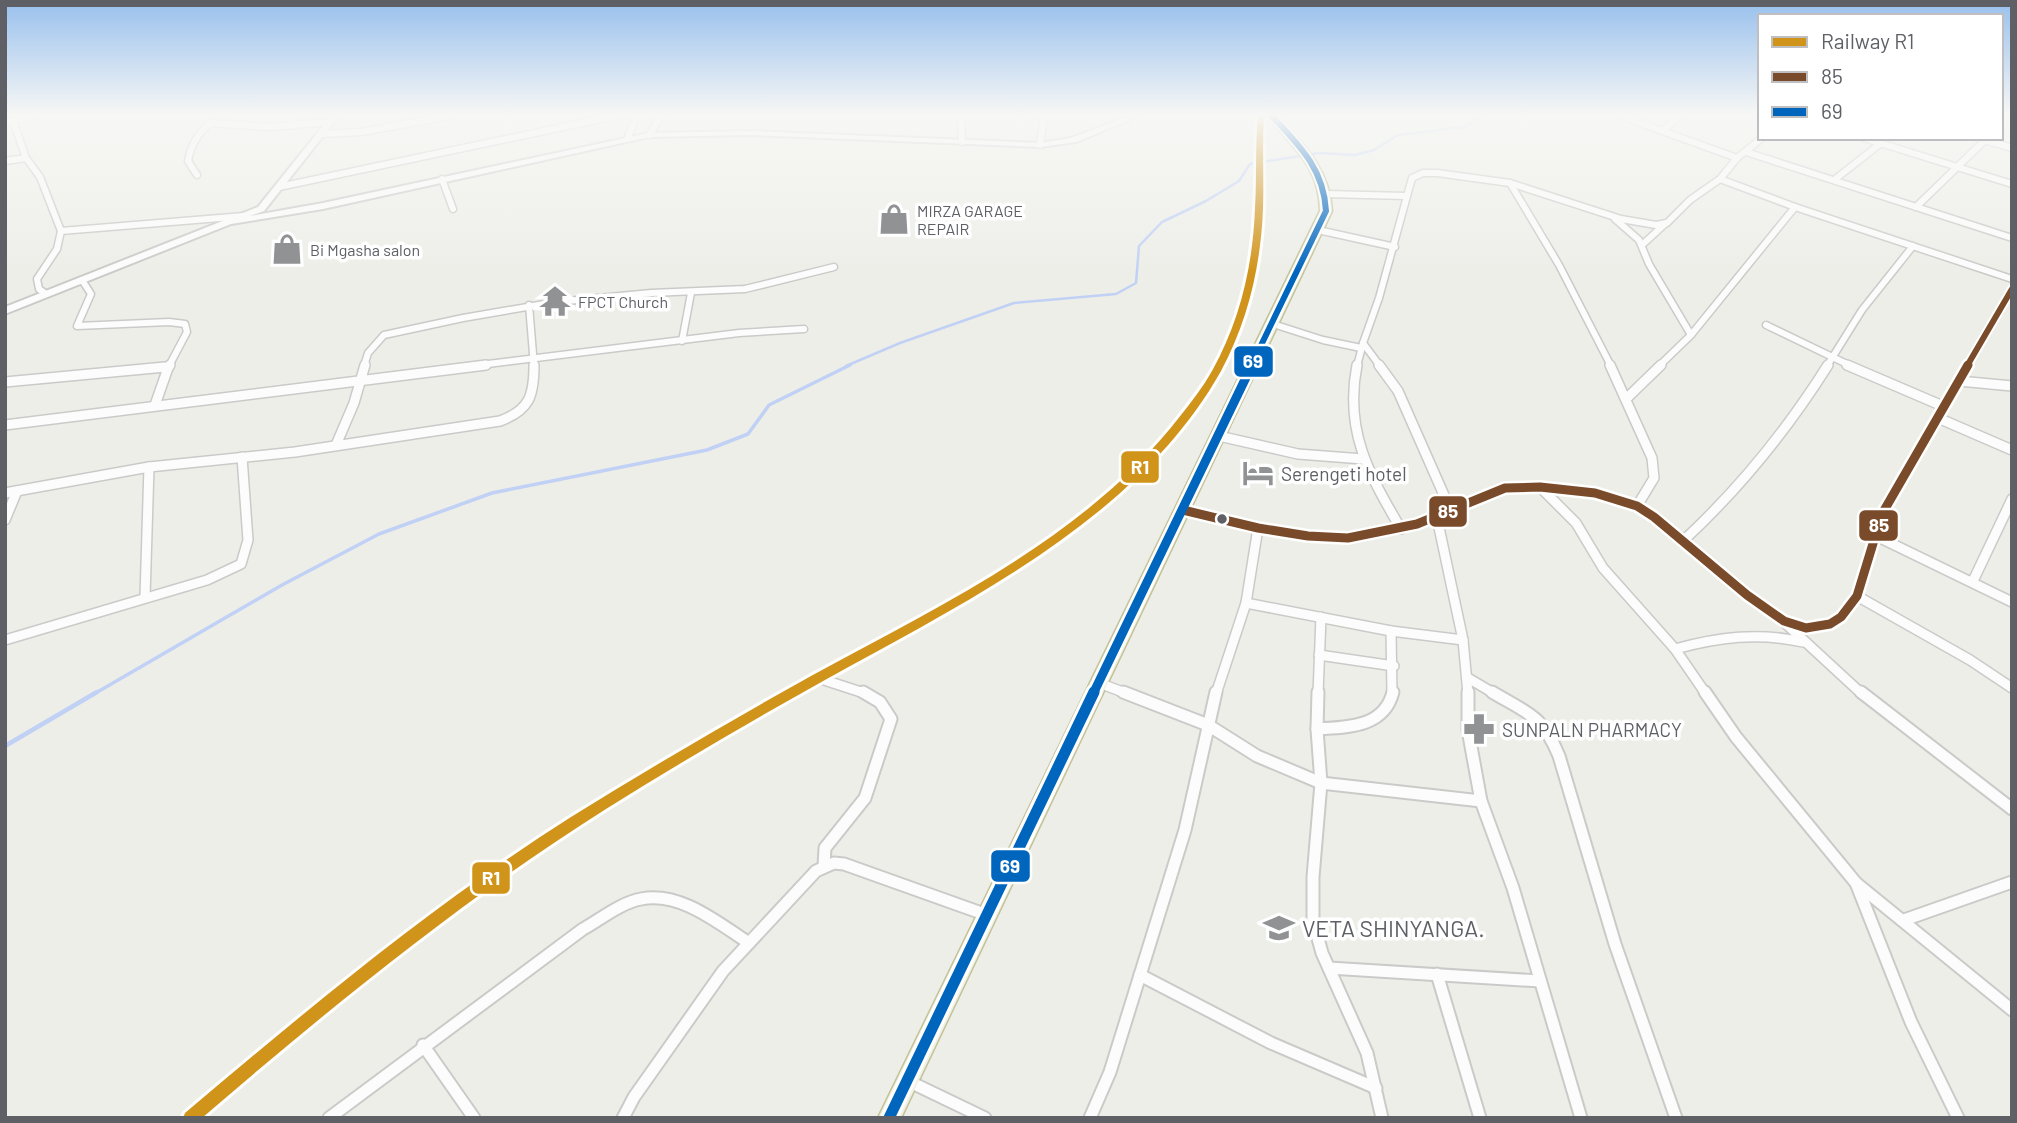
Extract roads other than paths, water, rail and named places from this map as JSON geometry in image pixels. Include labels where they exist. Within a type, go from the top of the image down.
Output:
[{"type":"highway","points":[[889,1118],[1318,230],[1326,211],[1326,194],[1324,182],[1317,168]]},
{"type":"street","points":[[34,168],[40,177],[61,231],[57,249],[37,279],[39,289],[46,294]]},
{"type":"street","points":[[193,168],[197,175]]},
{"type":"street","points":[[5,311],[247,216],[261,209],[294,168]]},
{"type":"street","points":[[279,187],[367,168]]},
{"type":"street","points":[[234,222],[489,168]]},
{"type":"street","points":[[1642,245],[1690,200],[1720,179],[1729,168]]},
{"type":"street","points":[[1798,168],[2012,238]]},
{"type":"street","points":[[1834,180],[1849,168]]},
{"type":"street","points":[[1916,207],[1956,168]]},
{"type":"street","points":[[1962,168],[2012,184]]},
{"type":"street","points":[[1401,529],[1363,458],[1357,441],[1354,379],[1362,345],[1395,247],[1412,178],[1423,173],[1510,183],[1610,215],[1646,224],[1667,223]]},
{"type":"street","points":[[442,179],[453,209]]},
{"type":"street","points":[[1720,179],[2012,279]]},
{"type":"street","points":[[1510,183],[1559,265],[1627,398],[1654,469],[1654,478],[1637,506]]},
{"type":"street","points":[[1326,194],[1406,196]]},
{"type":"street","points":[[1627,398],[1691,335],[1795,206]]},
{"type":"street","points":[[261,209],[279,214]]},
{"type":"street","points":[[1610,215],[1635,235],[1642,245],[1649,264],[1691,335]]},
{"type":"street","points":[[61,231],[247,216]]},
{"type":"street","points":[[1318,230],[1395,247]]},
{"type":"street","points":[[1683,541],[1722,505],[1755,467],[1832,358],[1862,310],[1913,246]]},
{"type":"street","points":[[336,445],[361,381],[368,353],[384,335],[529,306],[627,294],[691,293],[764,285],[834,267]]},
{"type":"street","points":[[82,280],[91,294],[76,326],[169,322],[187,325],[184,340],[168,369],[155,405]]},
{"type":"street","points":[[1784,621],[1806,628],[1830,624],[1841,617],[1857,596],[1874,535],[1901,477],[1945,407],[2012,289]]},
{"type":"street","points":[[682,341],[691,293]]},
{"type":"street","points":[[5,493],[149,467],[336,445],[500,421],[515,416],[522,411],[530,396],[532,358],[529,306]]},
{"type":"street","points":[[1273,324],[1323,340],[1362,345],[1398,391],[1451,511]]},
{"type":"street","points":[[1766,325],[1832,358],[1945,407]]},
{"type":"street","points":[[5,425],[738,333],[804,329]]},
{"type":"street","points":[[5,382],[144,368],[168,369]]},
{"type":"street","points":[[1959,381],[2012,386]]},
{"type":"street","points":[[1938,418],[2012,450]]},
{"type":"street","points":[[1219,436],[1298,454],[1363,458]]},
{"type":"street","points":[[5,640],[207,580],[241,564],[247,547],[242,457]]},
{"type":"street","points":[[145,597],[149,467]]},
{"type":"street","points":[[1540,487],[1572,518],[1602,568],[1675,649],[1737,737],[1856,883],[2012,1010]]},
{"type":"street","points":[[1182,510],[1258,528],[1332,538],[1363,537],[1401,529],[1437,517],[1494,491],[1540,487],[1595,494],[1637,506],[1747,595],[1784,621],[1871,702],[2012,809]]},
{"type":"street","points":[[5,520],[17,491]]},
{"type":"street","points":[[1973,581],[2012,499]]},
{"type":"street","points":[[1437,517],[1464,640],[1468,678],[1468,730],[1481,801],[1513,888],[1581,1118]]},
{"type":"street","points":[[1090,1118],[1110,1072],[1185,830],[1220,679],[1246,603],[1258,528]]},
{"type":"street","points":[[1874,535],[2012,602]]},
{"type":"street","points":[[1857,596],[1970,660],[2012,688]]},
{"type":"street","points":[[1246,603],[1391,631],[1464,640]]},
{"type":"street","points":[[1321,617],[1317,729],[1321,783],[1313,877],[1313,920],[1316,938],[1367,1054],[1382,1118]]},
{"type":"street","points":[[1317,729],[1365,726],[1383,715],[1390,706],[1394,666],[1391,631]]},
{"type":"street","points":[[1675,649],[1732,634],[1779,636],[1805,643]]},
{"type":"street","points":[[1318,655],[1394,666]]},
{"type":"street","points":[[818,678],[865,693],[883,705],[891,719],[865,798],[825,848],[824,866]]},
{"type":"street","points":[[1468,678],[1529,714],[1549,731],[1615,944],[1676,1118]]},
{"type":"street","points":[[1099,683],[1208,725],[1257,756],[1321,783],[1481,801]]},
{"type":"street","points":[[623,1118],[634,1097],[723,971],[806,880],[824,866],[844,864],[987,915]]},
{"type":"street","points":[[1904,920],[2012,882]]},
{"type":"street","points":[[1856,883],[1911,1022],[1958,1118]]},
{"type":"street","points":[[330,1118],[424,1045],[583,929],[642,899],[659,898],[681,904],[749,943]]},
{"type":"street","points":[[1329,968],[1540,981]]},
{"type":"street","points":[[1437,974],[1479,1118]]},
{"type":"street","points":[[1140,975],[1270,1043],[1376,1088]]},
{"type":"street","points":[[424,1045],[474,1118]]},
{"type":"street","points":[[907,1080],[985,1118]]},
{"type":"waterway","points":[[846,366],[900,343],[1014,303],[1116,294],[1136,283],[1139,246],[1162,222],[1206,201],[1239,181],[1247,168]]},
{"type":"waterway","points":[[94,694],[282,585],[379,534],[492,493],[707,450],[748,434],[769,405],[850,365]]},
{"type":"waterway","points":[[5,746],[97,692]]},
{"type":"rail line","name":"R1","points":[[190,1118],[375,965],[520,858],[696,748],[981,588],[1080,521],[1126,482],[1167,439],[1204,391],[1228,349],[1244,304],[1255,257],[1260,168]]},
{"type":"place","name":"MIRZA GARAGE REPAIR","points":[[894,219]]},
{"type":"place","name":"Bi Mgasha salon","points":[[287,249]]},
{"type":"place","name":"FPCT Church","points":[[555,301]]},
{"type":"place","name":"Serengeti hotel","points":[[1258,473]]},
{"type":"place","name":"SUNPALN PHARMACY","points":[[1479,729]]},
{"type":"place","name":"VETA SHINYANGA.","points":[[1279,928]]}]
